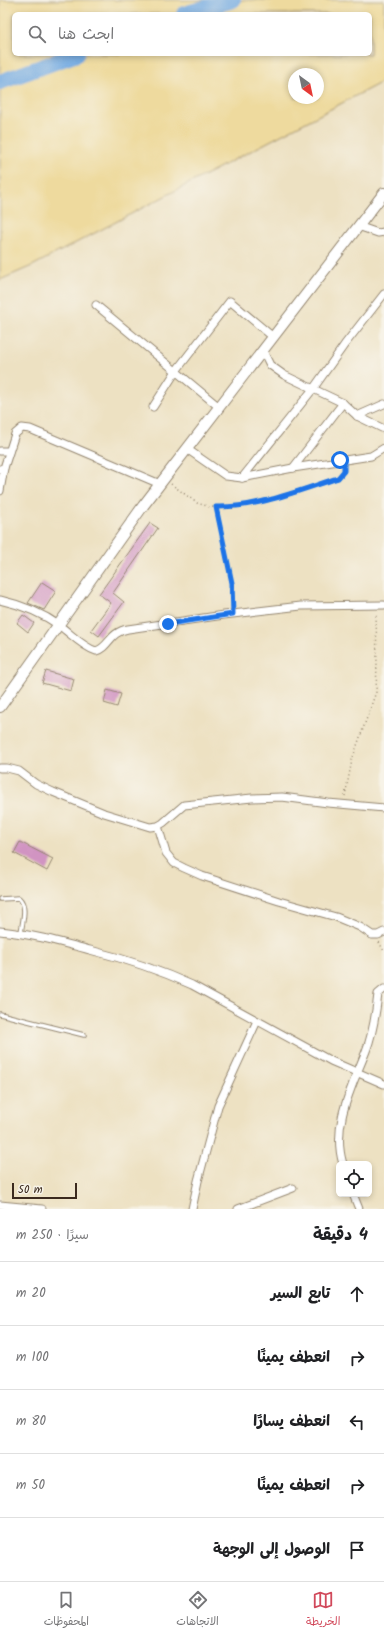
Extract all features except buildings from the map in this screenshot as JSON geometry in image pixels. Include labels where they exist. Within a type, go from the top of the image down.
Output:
[{"type":"street","points":[[0,707],[162,482],[384,193]]},
{"type":"street","points":[[358,226],[378,233],[384,232]]},
{"type":"street","points":[[242,478],[313,390],[345,344],[384,297]]},
{"type":"street","points":[[153,407],[176,371],[230,301],[273,337]]},
{"type":"street","points":[[96,305],[219,407]]},
{"type":"street","points":[[262,351],[270,365],[284,375],[343,403],[358,416],[384,429]]},
{"type":"street","points":[[293,468],[343,403]]},
{"type":"street","points":[[358,416],[384,404]]},
{"type":"street","points":[[0,491],[2,468],[15,434],[22,428],[30,429],[162,482]]},
{"type":"street","points":[[187,449],[226,476],[242,478],[344,459],[371,456],[384,448]]},
{"type":"street","points":[[0,451],[9,451]]},
{"type":"street","points":[[0,600],[17,604],[35,612],[58,625],[96,651],[100,650],[114,634],[121,630],[301,606],[384,605]]},
{"type":"street","points":[[0,768],[6,768],[19,772],[36,784],[104,813],[150,826],[158,826],[184,805],[252,798],[282,797],[384,808]]},
{"type":"street","points":[[158,826],[166,853],[174,862],[184,868],[202,876],[279,901],[336,917],[360,927],[372,935],[378,936],[384,932]]},
{"type":"street","points":[[0,931],[44,937],[132,961],[170,974],[331,1061],[384,1084]]},
{"type":"street","points":[[342,1161],[339,1145],[339,1129],[357,1072],[372,1033],[378,994],[384,989]]},
{"type":"street","points":[[192,1209],[218,1106],[256,1021]]},
{"type":"street","points":[[238,1209],[293,1188]]},
{"type":"street","points":[[354,1197],[359,1209]]},
{"type":"street","points":[[0,1205],[42,1209]]},
{"type":"lane","points":[[0,899],[19,898],[22,901],[24,906],[21,933]]},
{"type":"lane","points":[[0,1014],[84,1035]]},
{"type":"path","points":[[162,482],[197,503],[210,507],[233,508],[285,495],[338,478],[344,471],[344,459]]},
{"type":"path","points":[[216,507],[232,583],[233,614]]},
{"type":"path","points":[[343,804],[352,760],[376,692],[376,605]]},
{"type":"sand","points":[[0,0],[384,0],[384,81],[32,266],[0,280]]},
{"type":"waterway","points":[[191,12],[233,0]]},
{"type":"waterway","points":[[0,82],[72,56]]},
{"type":"route","points":[[168,624],[233,614],[232,583],[216,507],[233,508],[285,495],[338,478],[344,471],[344,459],[340,460]]}]
